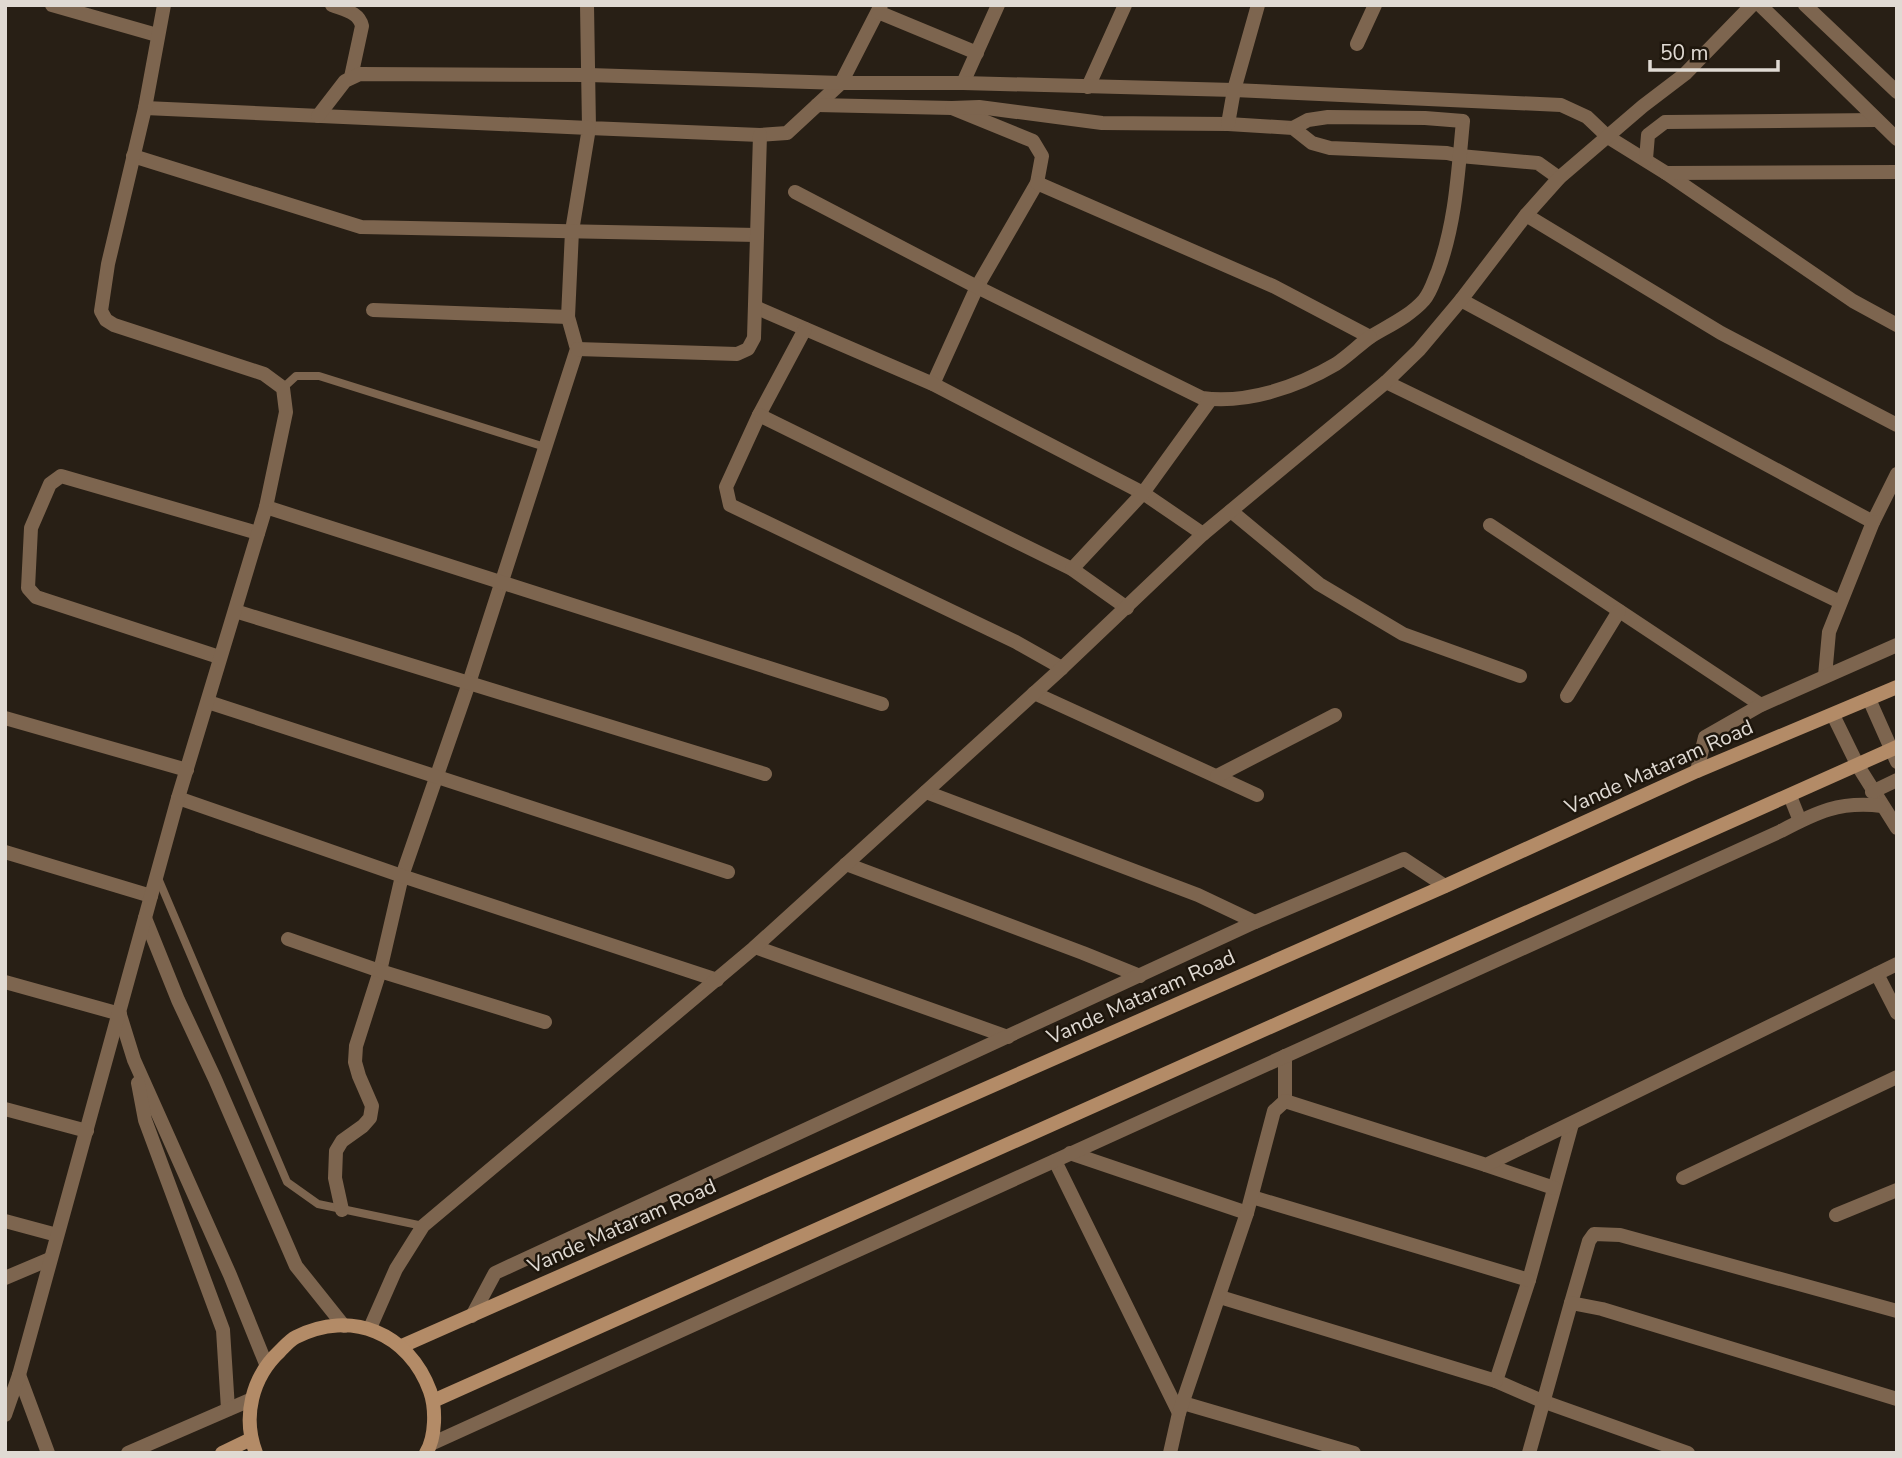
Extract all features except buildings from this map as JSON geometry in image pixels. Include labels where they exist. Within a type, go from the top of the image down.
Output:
[{"type":"main road","name":"Vande Mataram Road","points":[[402,1346],[1446,886],[1697,771],[1897,687]]},
{"type":"main road","points":[[433,1401],[1790,796],[1895,753]]},
{"type":"main road","points":[[222,1453],[254,1446],[250,1400],[266,1364],[294,1337],[331,1325],[370,1328],[402,1346],[423,1371],[433,1401],[429,1448]]},
{"type":"street","points":[[52,5],[157,35]]},
{"type":"street","points":[[5,1415],[19,1375],[178,798],[266,507],[286,412],[283,388],[264,374],[114,326],[106,320],[101,311],[108,264],[145,108],[164,5]]},
{"type":"street","points":[[332,5],[355,14],[362,26],[351,77]]},
{"type":"street","points":[[342,1210],[335,1178],[336,1151],[342,1140],[370,1118],[372,1106],[355,1062],[356,1046],[380,971],[402,876],[469,683],[577,349],[568,317],[572,232],[589,128],[587,5]]},
{"type":"street","points":[[963,83],[998,5]]},
{"type":"street","points":[[1088,87],[1125,5]]},
{"type":"street","points":[[1228,124],[1234,90],[1258,5]]},
{"type":"street","points":[[1357,44],[1375,5]]},
{"type":"street","points":[[370,1328],[396,1269],[422,1226],[755,947],[1062,668],[1203,534],[1386,382],[1419,350],[1526,215],[1559,178],[1685,74],[1752,5]]},
{"type":"street","points":[[1760,5],[1897,139]]},
{"type":"street","points":[[1805,5],[1897,92]]},
{"type":"street","points":[[145,108],[760,135],[787,133],[841,83],[879,9],[977,53]]},
{"type":"street","points":[[318,116],[345,81],[360,74],[589,75],[841,83],[963,83],[1234,90],[1560,105],[1587,117],[1608,137],[1646,159],[1853,301],[1897,325]]},
{"type":"street","points":[[795,192],[977,287],[1202,398],[1224,401],[1283,388],[1337,363],[1425,300],[1451,232],[1459,182],[1463,121],[1328,117],[1308,121],[1293,128],[1228,124],[1102,123],[979,107],[817,105]]},
{"type":"street","points":[[933,384],[977,287],[1037,183],[1042,156],[1033,141],[952,108]]},
{"type":"street","points":[[1646,159],[1648,135],[1665,121],[1877,120]]},
{"type":"street","points":[[1293,128],[1312,143],[1330,148],[1447,153],[1538,163],[1559,178]]},
{"type":"street","points":[[577,349],[737,354],[748,349],[754,338],[760,135]]},
{"type":"street","points":[[133,156],[361,227],[757,235]]},
{"type":"street","points":[[1666,173],[1897,172]]},
{"type":"street","points":[[1037,183],[1273,286],[1370,337]]},
{"type":"street","points":[[1526,215],[1721,333],[1897,425]]},
{"type":"street","points":[[1461,300],[1873,522]]},
{"type":"street","points":[[755,306],[933,384],[1143,493],[1203,534]]},
{"type":"street","points":[[373,310],[568,317]]},
{"type":"street","points":[[805,329],[759,415],[726,487],[730,505],[1016,642],[1062,668]]},
{"type":"street","points":[[1386,382],[1840,602]]},
{"type":"street","points":[[1072,569],[1143,493],[1211,400]]},
{"type":"street","points":[[759,415],[1072,569],[1127,608]]},
{"type":"street","points":[[1825,676],[1829,632],[1873,522],[1897,474]]},
{"type":"street","points":[[219,657],[36,597],[28,588],[32,528],[50,484],[61,476],[258,533]]},
{"type":"street","points":[[266,507],[882,704]]},
{"type":"street","points":[[1231,511],[1319,584],[1403,634],[1520,676]]},
{"type":"street","points":[[1490,525],[1761,705]]},
{"type":"street","points":[[235,611],[765,774]]},
{"type":"street","points":[[1567,696],[1619,611]]},
{"type":"street","points":[[1697,771],[1705,737],[1761,705],[1897,645]]},
{"type":"street","points":[[1034,693],[1258,794]]},
{"type":"street","points":[[1869,699],[1895,753]]},
{"type":"street","points":[[208,702],[729,872]]},
{"type":"street","points":[[1217,776],[1335,715]]},
{"type":"street","points":[[1833,715],[1872,792],[1897,828]]},
{"type":"street","points":[[5,718],[187,770]]},
{"type":"street","points":[[1872,792],[1897,780]]},
{"type":"street","points":[[926,792],[1198,895],[1255,922]]},
{"type":"street","points":[[1790,796],[1800,821]]},
{"type":"street","points":[[178,798],[402,876],[717,980]]},
{"type":"street","points":[[429,1448],[1820,811],[1861,804],[1882,806]]},
{"type":"street","points":[[5,852],[151,896]]},
{"type":"street","points":[[472,1316],[495,1273],[1255,922],[1404,859],[1446,886]]},
{"type":"street","points":[[846,864],[1140,976]]},
{"type":"street","points":[[145,918],[178,1000],[296,1266],[344,1326]]},
{"type":"street","points":[[288,939],[380,971],[545,1022]]},
{"type":"street","points":[[755,947],[1008,1037]]},
{"type":"street","points":[[1486,1165],[1897,964]]},
{"type":"street","points":[[1877,974],[1897,1013]]},
{"type":"street","points":[[5,982],[120,1014]]},
{"type":"street","points":[[120,1014],[134,1060],[145,1120],[223,1330],[229,1409]]},
{"type":"street","points":[[1170,1453],[1181,1408],[1252,1197],[1274,1111],[1285,1101],[1286,1056]]},
{"type":"street","points":[[134,1060],[230,1275],[266,1364]]},
{"type":"street","points":[[1683,1178],[1897,1077]]},
{"type":"street","points":[[1285,1101],[1554,1188]]},
{"type":"street","points":[[5,1109],[87,1131]]},
{"type":"street","points":[[1496,1381],[1530,1280],[1572,1124]]},
{"type":"street","points":[[1070,1153],[1247,1213]]},
{"type":"street","points":[[1055,1161],[1181,1408],[1354,1453]]},
{"type":"street","points":[[1836,1216],[1897,1190]]},
{"type":"street","points":[[1252,1197],[1530,1280]]},
{"type":"street","points":[[5,1221],[57,1235]]},
{"type":"street","points":[[1529,1453],[1589,1241],[1594,1234],[1620,1235],[1897,1311]]},
{"type":"street","points":[[5,1278],[50,1259]]},
{"type":"street","points":[[1220,1297],[1496,1381],[1542,1401],[1688,1453]]},
{"type":"street","points":[[1571,1303],[1602,1309],[1897,1399]]},
{"type":"street","points":[[19,1375],[48,1453]]},
{"type":"street","points":[[128,1453],[250,1400]]},
{"type":"lane","points":[[283,388],[296,376],[318,376],[545,447]]},
{"type":"lane","points":[[157,876],[287,1182],[318,1204],[422,1226]]}]
